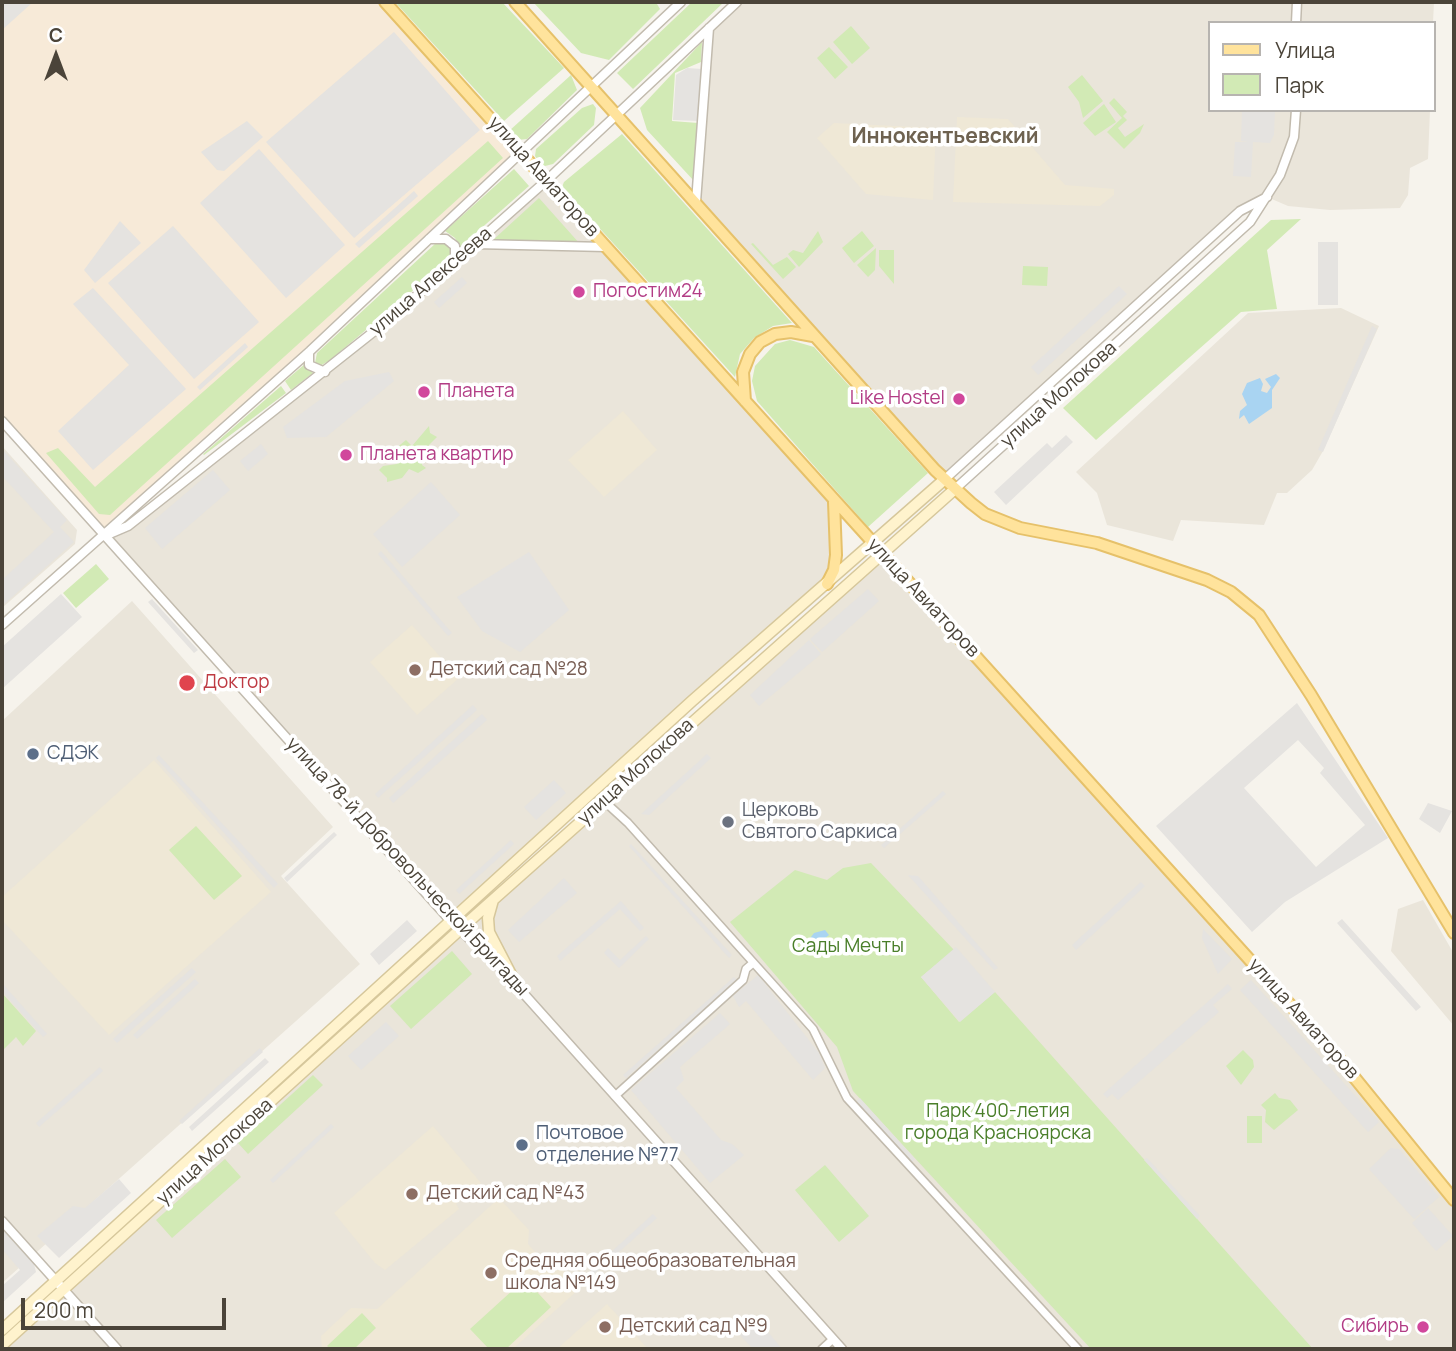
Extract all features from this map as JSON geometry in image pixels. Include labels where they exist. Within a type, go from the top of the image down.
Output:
[{"type":"main road","points":[[515,2],[945,479],[985,514],[1020,528],[1097,543],[1207,580],[1231,592],[1259,615],[1311,695],[1454,933]]},
{"type":"main road","name":"улица Авиаторов","points":[[388,4],[834,502],[1341,1061],[1454,1200]]},
{"type":"main road","points":[[745,401],[743,372],[750,354],[760,342],[775,334],[791,332],[816,337]]},
{"type":"main road","name":"улица Молокова","points":[[2,1330],[450,920],[945,479]]},
{"type":"main road","name":"улица Молокова","points":[[2,1345],[461,928],[955,489]]},
{"type":"main road","points":[[827,584],[834,570],[836,555],[834,502]]},
{"type":"main road","points":[[493,900],[488,918],[489,933],[517,986]]},
{"type":"street","name":"улица Алексеева","points":[[2,625],[309,352],[681,2]]},
{"type":"street","name":"улица Алексеева","points":[[105,536],[128,526],[325,372],[547,180],[737,2]]},
{"type":"street","points":[[1296,21],[1297,2]]},
{"type":"street","points":[[696,202],[709,28]]},
{"type":"street","name":"улица Молокова","points":[[955,489],[1250,222],[1280,175],[1294,137],[1296,112]]},
{"type":"street","name":"улица Молокова","points":[[945,479],[1240,211],[1267,197]]},
{"type":"street","points":[[429,239],[446,239],[451,243],[456,252],[455,262]]},
{"type":"street","points":[[475,244],[606,247]]},
{"type":"street","points":[[309,352],[309,365],[325,372]]},
{"type":"street","name":"улица 78-й Добровольческой Бригады","points":[[2,421],[450,920],[517,986],[842,1349]]},
{"type":"street","points":[[604,801],[628,823],[813,1029],[847,1098],[1078,1349]]},
{"type":"street","points":[[615,1096],[743,980],[746,970],[753,963]]},
{"type":"street","points":[[2,1221],[117,1349]]},
{"type":"street","points":[[822,1349],[833,1339]]},
{"type":"shaded area","points":[[2,2],[385,2],[523,152],[105,536],[2,421]]},
{"type":"shaded area","points":[[2,2],[33,2],[2,30]]},
{"type":"shaded area","points":[[737,2],[1434,2],[1433,21],[1208,21],[1208,112],[1430,112],[1428,159],[1410,168],[1408,195],[1400,208],[1330,210],[1288,206],[1267,197],[1252,204],[945,479],[696,202],[709,28]]},
{"type":"shaded area","points":[[394,32],[480,130],[354,238],[266,142]]},
{"type":"shaded area","points":[[687,68],[702,69],[700,121],[673,120],[676,75]]},
{"type":"shaded area","points":[[1242,112],[1275,112],[1274,135],[1270,143],[1253,142],[1251,177],[1233,176],[1235,142],[1248,142],[1241,141]]},
{"type":"shaded area","points":[[957,117],[1008,119],[1065,185],[1114,189],[1114,195],[1100,206],[953,202]]},
{"type":"shaded area","points":[[247,121],[263,137],[224,171],[217,170],[201,152]]},
{"type":"shaded area","points":[[834,123],[936,128],[933,200],[866,194],[817,138]]},
{"type":"shaded area","points":[[259,149],[345,245],[286,298],[200,203]]},
{"type":"shaded area","points":[[547,180],[834,502],[834,570],[450,920],[105,536],[128,526],[325,372]]},
{"type":"shaded area","points":[[414,191],[418,196],[359,248],[355,244]]},
{"type":"shaded area","points":[[120,221],[141,243],[95,283],[84,270]]},
{"type":"shaded area","points":[[173,226],[259,322],[194,379],[108,283]]},
{"type":"shaded area","points":[[1318,242],[1338,242],[1338,305],[1318,305]]},
{"type":"shaded area","points":[[462,277],[467,283],[439,308],[434,302]]},
{"type":"shaded area","points":[[1119,286],[1127,294],[1038,375],[1031,367]]},
{"type":"shaded area","points":[[93,288],[186,389],[93,470],[58,431],[129,365],[73,304]]},
{"type":"shaded area","points":[[1341,308],[1379,326],[1323,451],[1312,470],[1287,493],[1277,493],[1264,525],[1181,520],[1173,541],[1107,525],[1097,493],[1076,472],[1248,313]]},
{"type":"shaded area","points":[[1372,326],[1377,329],[1323,452],[1318,450]]},
{"type":"shaded area","points":[[245,343],[248,347],[200,390],[197,387]]},
{"type":"shaded area","points":[[389,372],[394,381],[326,437],[287,438],[283,427],[345,381]]},
{"type":"shaded area","points":[[623,411],[657,450],[604,497],[568,460]]},
{"type":"shaded area","points":[[1066,435],[1073,442],[1006,505],[994,492],[1047,443],[1052,448]]},
{"type":"shaded area","points":[[261,444],[268,454],[248,471],[240,461]]},
{"type":"shaded area","points":[[2,446],[77,530],[75,544],[2,608]]},
{"type":"shaded area","points":[[2,449],[67,520],[60,527],[74,542],[2,606],[2,580],[54,532],[2,476]]},
{"type":"shaded area","points":[[213,470],[230,490],[162,549],[145,528]]},
{"type":"shaded area","points":[[431,482],[460,515],[402,567],[373,534]]},
{"type":"shaded area","points":[[381,551],[452,633],[448,636],[378,554]]},
{"type":"shaded area","points":[[529,552],[569,610],[520,652],[482,631],[457,597]]},
{"type":"shaded area","points":[[883,554],[1215,920],[1454,1200],[1454,1349],[2,1349]]},
{"type":"shaded area","points":[[868,589],[879,601],[822,652],[810,639]]},
{"type":"shaded area","points":[[61,594],[82,617],[2,689],[2,647]]},
{"type":"shaded area","points":[[152,599],[198,650],[194,653],[148,602]]},
{"type":"shaded area","points":[[132,601],[333,827],[281,876],[360,964],[2,1283],[2,721]]},
{"type":"shaded area","name":"Детский сад №28","points":[[412,625],[459,678],[417,715],[370,662]]},
{"type":"shaded area","points":[[809,640],[821,654],[759,706],[750,695]]},
{"type":"shaded area","points":[[1297,703],[1388,838],[1285,902],[1252,932],[1156,826]],"holes":[[[1298,740],[1324,768],[1320,773],[1365,825],[1316,867],[1244,788]]]},
{"type":"shaded area","points":[[473,705],[477,710],[378,798],[375,794]]},
{"type":"shaded area","points":[[482,714],[487,720],[393,803],[389,798]]},
{"type":"shaded area","points":[[707,754],[711,758],[649,815],[641,814]]},
{"type":"shaded area","points":[[159,755],[278,884],[274,888],[156,758]]},
{"type":"shaded area","points":[[154,760],[271,892],[109,1035],[2,920],[2,897]]},
{"type":"shaded area","points":[[554,780],[566,793],[536,820],[524,807]]},
{"type":"shaded area","points":[[943,791],[946,794],[884,848],[881,845]]},
{"type":"shaded area","points":[[1428,803],[1452,811],[1440,833],[1419,819]]},
{"type":"shaded area","points":[[334,832],[337,835],[287,882],[284,878]]},
{"type":"shaded area","points":[[511,840],[514,844],[459,894],[456,890]]},
{"type":"shaded area","points":[[631,844],[732,955],[729,958],[629,846]]},
{"type":"shaded area","points":[[908,875],[918,876],[998,968],[994,970]]},
{"type":"shaded area","points":[[564,878],[577,893],[519,942],[508,930]]},
{"type":"shaded area","points":[[1141,882],[1145,886],[1076,950],[1072,945]]},
{"type":"shaded area","points":[[1423,900],[1454,954],[1454,1026],[1391,951],[1398,909]]},
{"type":"shaded area","points":[[621,901],[644,928],[640,931],[620,909],[560,961],[557,956]]},
{"type":"shaded area","points":[[1342,919],[1421,1007],[1416,1011],[1337,923]]},
{"type":"shaded area","points":[[407,920],[417,931],[379,965],[370,954]]},
{"type":"shaded area","points":[[1203,929],[1232,959],[1218,974],[1202,938]]},
{"type":"shaded area","points":[[646,936],[649,939],[619,968],[604,953],[608,948],[620,960]]},
{"type":"shaded area","points":[[956,947],[995,992],[960,1022],[921,977]]},
{"type":"shaded area","points":[[192,968],[196,972],[117,1043],[113,1039]]},
{"type":"shaded area","points":[[758,975],[819,1053],[825,1068],[813,1080],[746,1001],[739,1007],[733,996]]},
{"type":"shaded area","points":[[734,977],[737,980],[626,1078],[623,1075]]},
{"type":"shaded area","points":[[195,979],[199,983],[137,1039],[133,1035]]},
{"type":"shaded area","points":[[1251,980],[1379,1122],[1368,1132],[1240,990]]},
{"type":"shaded area","points":[[2,983],[47,1034],[43,1037],[2,991]]},
{"type":"shaded area","points":[[1228,984],[1232,989],[1213,1005],[1219,1012],[1118,1100],[1112,1094],[1107,1098],[1103,1094]]},
{"type":"shaded area","points":[[720,1013],[730,1024],[680,1067],[684,1080],[676,1088],[721,1140],[732,1144],[744,1155],[710,1183],[631,1090]]},
{"type":"shaded area","points":[[386,1022],[399,1036],[361,1070],[348,1056]]},
{"type":"shaded area","points":[[260,1048],[263,1052],[182,1124],[179,1121]]},
{"type":"shaded area","points":[[265,1058],[269,1062],[192,1131],[189,1127]]},
{"type":"shaded area","points":[[100,1067],[103,1071],[39,1127],[36,1123]]},
{"type":"shaded area","points":[[860,1098],[915,1159],[911,1163],[855,1102]]},
{"type":"shaded area","points":[[331,1124],[334,1127],[273,1183],[270,1180]]},
{"type":"shaded area","name":"Детский сад №43","points":[[433,1126],[481,1183],[456,1204],[459,1209],[385,1270],[375,1263],[334,1213]]},
{"type":"shaded area","points":[[1391,1148],[1399,1149],[1439,1197],[1414,1219],[1369,1169]]},
{"type":"shaded area","points":[[1147,1158],[1200,1216],[1197,1219],[1144,1160]]},
{"type":"shaded area","points":[[119,1179],[131,1193],[59,1258],[37,1236],[73,1206],[85,1208]]},
{"type":"shaded area","name":"Средняя общеобразовательная школа №149","points":[[499,1198],[529,1230],[528,1244],[540,1257],[549,1253],[579,1289],[513,1349],[322,1349],[321,1336],[351,1308],[377,1309]]},
{"type":"shaded area","points":[[1428,1208],[1453,1236],[1436,1251],[1412,1223]]},
{"type":"shaded area","points":[[653,1214],[657,1218],[591,1277],[588,1273]]},
{"type":"shaded area","points":[[2,1227],[34,1264],[36,1272],[2,1303],[2,1286],[20,1270],[2,1249]]},
{"type":"shaded area","name":"Детский сад №9","points":[[607,1304],[648,1349],[557,1349]]},
{"type":"shaded area","points":[[759,1321],[782,1349],[753,1349],[740,1335]]},
{"type":"green space","points":[[395,2],[502,2],[564,68],[504,121]]},
{"type":"green space","points":[[533,2],[622,2],[657,4],[660,9],[609,60],[581,53]]},
{"type":"green space","points":[[692,2],[724,2],[633,89],[617,73]]},
{"type":"green space","points":[[851,26],[870,48],[852,64],[833,42]]},
{"type":"green space","points":[[702,42],[701,62],[675,73],[672,121],[698,123],[694,181],[647,130],[640,108]]},
{"type":"green space","points":[[829,47],[848,67],[835,79],[817,58]]},
{"type":"green space","points":[[571,75],[577,90],[527,139],[517,140],[509,131]]},
{"type":"green space","points":[[1082,75],[1103,101],[1083,118],[1079,102],[1068,87]]},
{"type":"green space","points":[[1114,98],[1127,112],[1123,116],[1127,120],[1118,128],[1125,137],[1144,124],[1140,133],[1124,149],[1107,132],[1122,118],[1109,103]]},
{"type":"green space","points":[[593,104],[596,108],[594,125],[553,164],[545,166],[539,162],[535,156],[536,149],[582,108]]},
{"type":"green space","points":[[1104,104],[1116,122],[1095,136],[1083,123]]},
{"type":"green space","points":[[622,134],[792,323],[773,326],[754,338],[740,354],[735,377],[562,187],[564,182]]},
{"type":"green space","points":[[488,141],[503,158],[110,515],[99,514],[46,453],[58,448],[95,487]]},
{"type":"green space","points":[[514,169],[529,186],[460,247],[455,238],[445,231]]},
{"type":"green space","points":[[539,198],[580,244],[493,240]]},
{"type":"green space","points":[[1301,219],[1267,250],[1277,309],[1241,312],[1096,440],[1063,408],[1271,220]]},
{"type":"green space","points":[[818,231],[823,242],[799,267],[788,254],[793,250],[803,253]]},
{"type":"green space","points":[[862,231],[874,246],[854,263],[842,248]]},
{"type":"green space","points":[[444,241],[453,251],[452,258],[330,360],[320,366],[315,363],[317,353],[436,243]]},
{"type":"green space","points":[[753,243],[773,265],[787,257],[796,267],[783,279],[751,244]]},
{"type":"green space","points":[[876,248],[875,270],[868,277],[857,265]]},
{"type":"green space","points":[[879,250],[894,250],[894,284],[879,266]]},
{"type":"green space","points":[[1023,266],[1048,267],[1047,286],[1022,285]]},
{"type":"green space","points":[[790,340],[814,347],[928,473],[868,527],[757,401],[752,381],[755,366],[775,344]]},
{"type":"green space","points":[[305,364],[313,373],[291,390],[285,381]]},
{"type":"green space","points":[[281,386],[286,393],[203,454]]},
{"type":"green space","points":[[429,426],[430,433],[437,437],[429,445],[429,452],[423,456],[422,465],[426,468],[418,473],[409,469],[402,478],[387,482],[387,478],[379,470],[383,466],[397,464],[389,454],[406,440],[412,446]]},
{"type":"green space","points":[[96,564],[109,579],[76,608],[63,593]]},
{"type":"green space","points":[[196,826],[242,876],[214,900],[169,850]]},
{"type":"green space","name":"Парк 400-летия города Красноярска","points":[[871,863],[954,950],[921,977],[959,1022],[995,992],[1313,1349],[1091,1349],[853,1091],[837,1047],[730,922],[795,870],[827,880],[843,868]]},
{"type":"green space","points":[[452,951],[472,974],[411,1029],[390,1006]]},
{"type":"green space","points":[[2,993],[36,1031],[23,1046],[16,1037],[2,1051]]},
{"type":"green space","points":[[1243,1050],[1253,1060],[1254,1067],[1241,1085],[1226,1066]]},
{"type":"green space","points":[[313,1075],[323,1085],[248,1154],[238,1143]]},
{"type":"green space","points":[[1275,1093],[1279,1098],[1290,1100],[1298,1110],[1274,1130],[1265,1122],[1266,1110],[1261,1105]]},
{"type":"green space","points":[[1247,1116],[1262,1116],[1262,1143],[1247,1143]]},
{"type":"green space","points":[[225,1159],[241,1177],[172,1238],[156,1220]]},
{"type":"green space","points":[[825,1165],[869,1216],[839,1242],[795,1190]]},
{"type":"green space","points":[[525,1279],[551,1307],[506,1349],[489,1349],[470,1329]]},
{"type":"green space","points":[[362,1313],[376,1328],[354,1349],[331,1349],[327,1346]]},
{"type":"water","points":[[1276,374],[1280,378],[1272,390],[1272,408],[1249,424],[1244,415],[1239,419],[1240,411],[1247,405],[1242,394],[1247,383],[1260,378],[1263,384],[1261,391],[1267,393],[1271,387],[1265,379]]},
{"type":"water","points":[[825,930],[829,935],[820,942],[822,953],[818,956],[807,953],[808,941],[814,933]]},
{"type":"place","name":"Погостим24","points":[[579,292]]},
{"type":"place","name":"Планета","points":[[424,392]]},
{"type":"place","name":"Like Hostel","points":[[959,399]]},
{"type":"place","name":"Планета квартир","points":[[346,455]]},
{"type":"place","name":"Детский сад №28","points":[[415,670]]},
{"type":"place","name":"Доктор","points":[[187,683]]},
{"type":"place","name":"СДЭК","points":[[33,754]]},
{"type":"place","name":"Церковь Святого Саркиса","points":[[728,822]]},
{"type":"place","name":"Почтовое отделение №77","points":[[522,1145]]},
{"type":"place","name":"Детский сад №43","points":[[412,1194]]},
{"type":"place","name":"Средняя общеобразовательная школа №149","points":[[491,1273]]},
{"type":"place","name":"Детский сад №9","points":[[605,1327]]},
{"type":"place","name":"Сибирь","points":[[1423,1327]]},
{"type":"district","name":"Иннокентьевский","points":[[945,137]]},
{"type":"park label","name":"Сады Мечты","points":[[848,947]]}]
